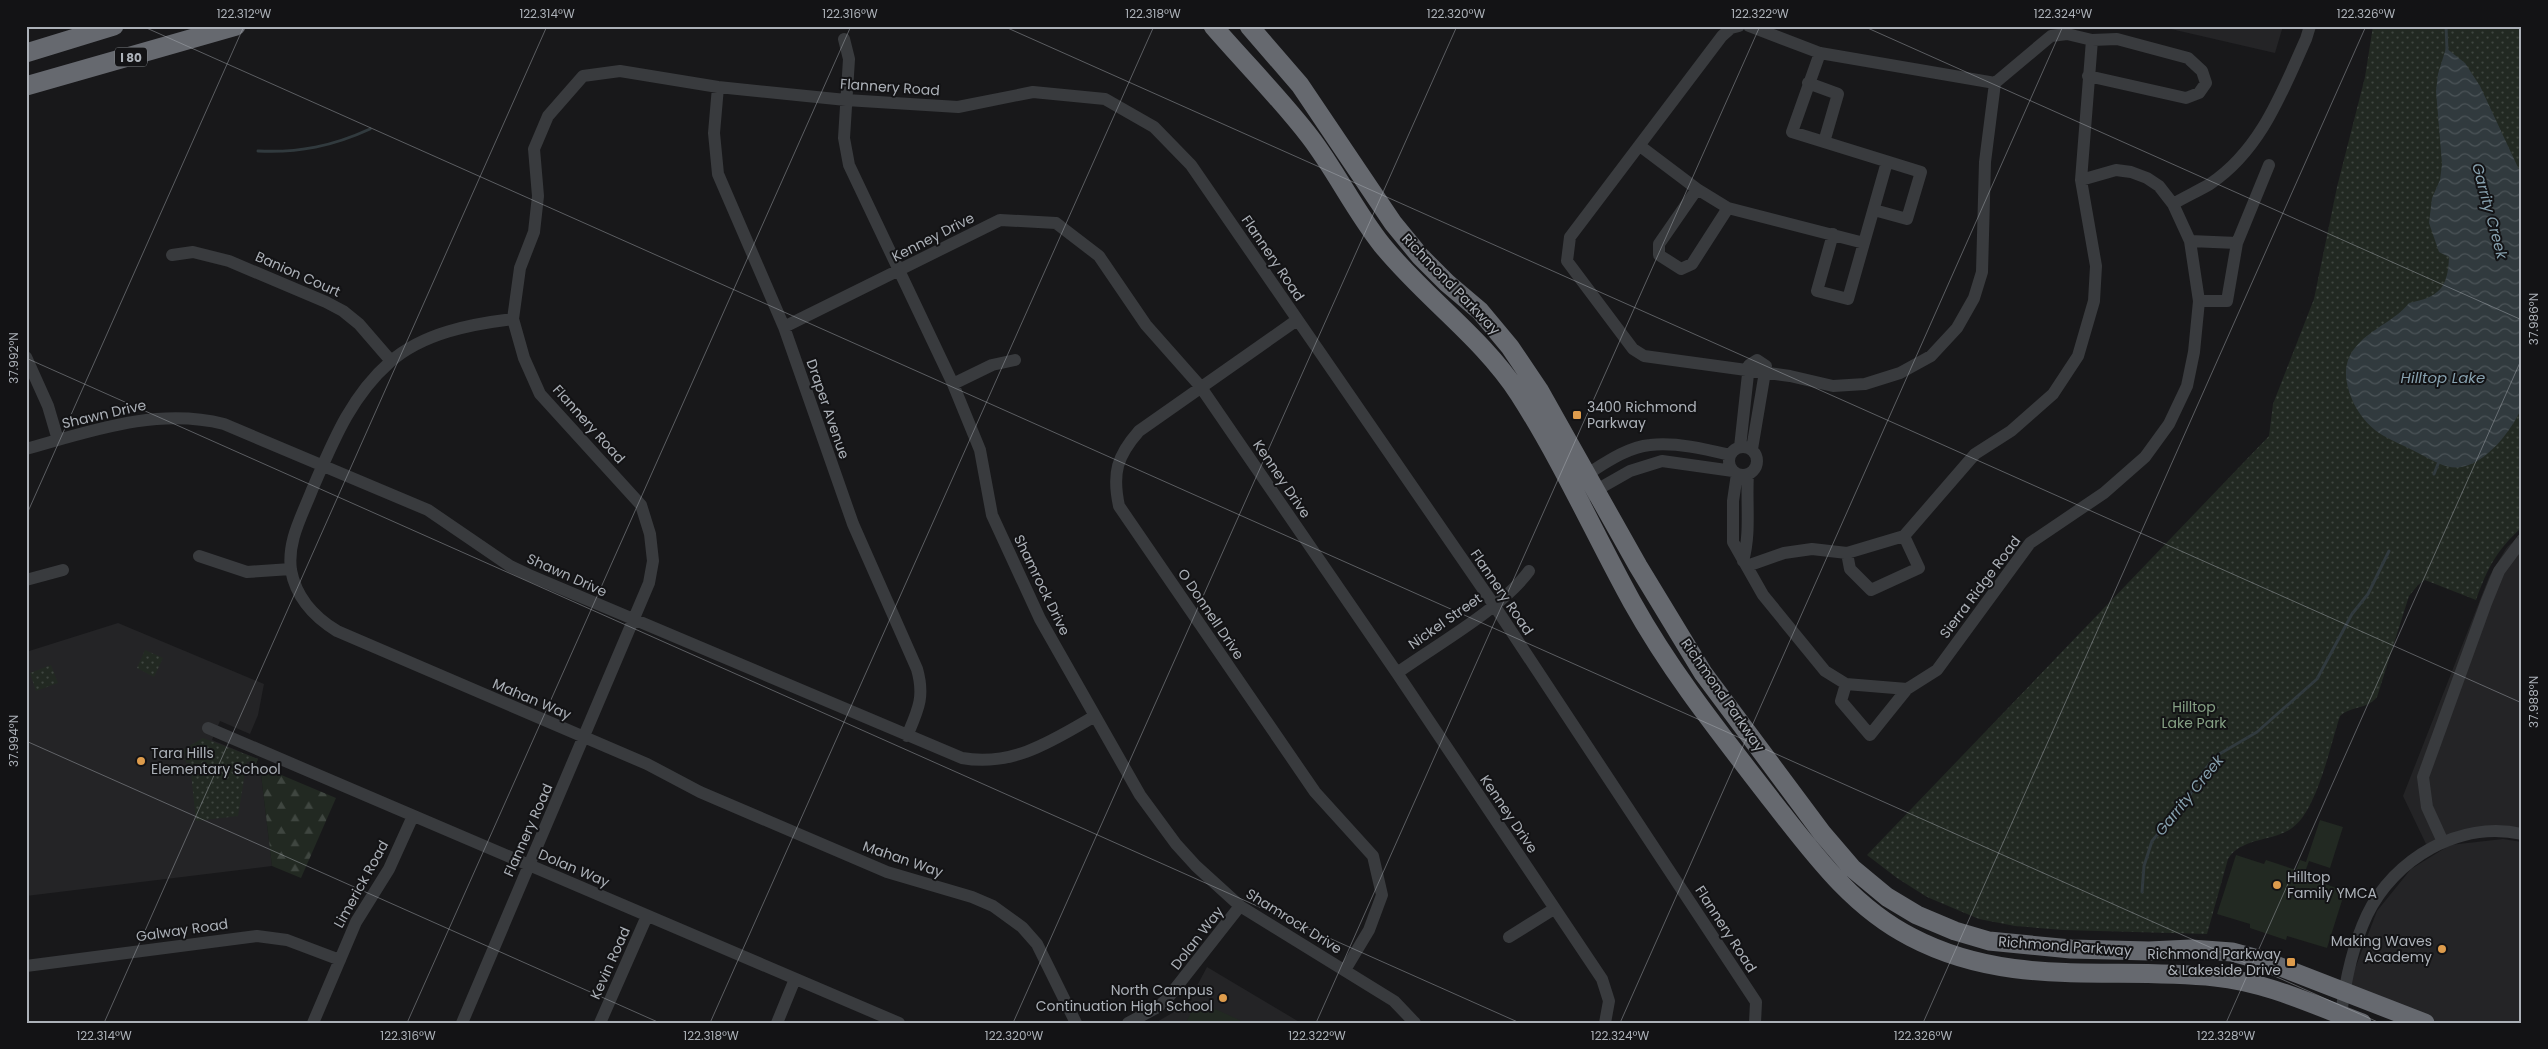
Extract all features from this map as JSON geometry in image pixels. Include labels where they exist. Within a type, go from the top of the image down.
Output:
[{"type":"highway","points":[[51,46],[88,26]]},
{"type":"highway","name":"I 80","points":[[26,53],[114,26]]},
{"type":"highway","name":"I 80","points":[[26,86],[236,26]]},
{"type":"highway","name":"Richmond Parkway","points":[[1213,26],[1312,139],[1380,243],[1433,301],[1497,361],[1521,396],[1634,605],[1690,694],[1807,847],[1841,884],[1873,914],[1908,936],[1946,954],[1982,964],[2025,971],[2219,977],[2252,983],[2362,1023]]},
{"type":"highway","name":"Richmond Parkway","points":[[1249,26],[1300,85],[1394,223],[1420,256],[1447,283],[1480,311],[1510,347],[1539,390],[1638,566],[1703,673],[1822,832],[1852,868],[1886,896],[1917,915],[1955,932],[1990,941],[2071,949],[2149,951],[2191,948],[2232,952],[2265,961],[2425,1023]]},
{"type":"street","points":[[1739,26],[1731,28],[1722,36],[1570,237],[1567,261],[1633,349],[1644,356],[1748,372],[1790,376],[1833,386],[1865,384],[1900,373],[1930,356],[1957,328],[1974,298],[1982,272],[1985,162],[1995,83],[2051,36],[2066,34],[2092,40],[2117,39],[2188,58],[2202,71],[2206,83],[2199,92],[2186,98],[2088,76]]},
{"type":"street","points":[[1748,26],[1820,53],[1995,83]]},
{"type":"street","points":[[2173,204],[2211,183],[2238,159],[2266,125],[2306,39],[2310,26]]},
{"type":"street","name":"Shamrock Drive","points":[[844,39],[849,59],[844,138],[849,165],[953,384],[980,450],[992,514],[1040,619],[1140,794],[1159,822],[1196,866],[1240,906],[1394,1002],[1415,1023]]},
{"type":"street","points":[[1745,564],[1784,553],[1812,549],[1847,553],[1904,536],[1976,454],[2011,431],[2053,394],[2078,356],[2094,301],[2096,266],[2081,180],[2092,40]]},
{"type":"street","points":[[1820,53],[1792,132],[1921,172],[1907,219],[1874,210]]},
{"type":"street","name":"Flannery Road","points":[[462,1023],[634,620],[649,583],[653,561],[650,534],[641,505],[540,394],[524,358],[513,319],[520,268],[534,232],[538,196],[534,149],[548,116],[583,76],[620,71],[718,88],[846,100],[958,107],[1033,92],[1105,99],[1154,126],[1191,165],[1494,605],[1756,1002],[1755,1023]]},
{"type":"street","points":[[1808,83],[1838,94],[1824,142]]},
{"type":"street","name":"Draper Avenue","points":[[718,88],[714,133],[718,174],[784,327],[853,524],[917,668],[921,683],[921,700],[907,736]]},
{"type":"street","points":[[1640,146],[1697,189],[1728,208],[1864,243]]},
{"type":"street","points":[[1833,234],[1817,291],[1848,299],[1888,162]]},
{"type":"street","points":[[2198,301],[2227,301],[2237,243],[2269,165]]},
{"type":"street","name":"Sierra Ridge Road","points":[[1846,684],[1841,701],[1870,735],[1907,690],[1936,670],[2030,543],[2104,493],[2145,457],[2169,424],[2186,386],[2194,352],[2198,301],[2190,241],[2173,204],[2159,186],[2146,178],[2131,172],[2116,170],[2081,180]]},
{"type":"street","points":[[1697,189],[1659,244],[1659,255],[1681,269],[1692,264],[1728,208]]},
{"type":"street","name":"Kenney Drive","points":[[784,327],[1000,220],[1056,223],[1099,256],[1146,325],[1200,386],[1397,673],[1602,979],[1609,1001],[1605,1023]]},
{"type":"street","points":[[2190,241],[2237,243]]},
{"type":"street","name":"Banion Court","points":[[172,254],[193,252],[229,261],[326,302],[359,324],[390,361]]},
{"type":"street","name":"Mahan Way","points":[[513,319],[479,323],[452,330],[420,344],[390,361],[364,388],[336,434],[293,538],[291,569],[296,588],[306,604],[320,620],[337,631],[647,764],[700,792],[887,872],[972,897],[993,906],[1022,927],[1037,944],[1076,1023]]},
{"type":"street","name":"O Donnell Drive","points":[[1296,320],[1200,386],[1139,431],[1127,445],[1118,464],[1115,487],[1119,506],[1315,792],[1373,856],[1382,895],[1369,930],[1345,970]]},
{"type":"street","points":[[26,357],[48,406],[58,440]]},
{"type":"street","points":[[953,384],[992,365],[1015,360]]},
{"type":"street","points":[[1740,450],[1748,372]]},
{"type":"street","points":[[1739,473],[1729,464],[1740,450],[1757,414],[1765,373]]},
{"type":"street","points":[[1743,412],[1757,414]]},
{"type":"street","name":"Shawn Drive","points":[[26,449],[142,419],[189,417],[224,424],[428,510],[522,572],[962,758],[992,760],[1014,757],[1038,748],[1095,716]]},
{"type":"street","points":[[1650,445],[1740,450],[1756,454],[1757,464],[1739,473],[1662,461],[1630,471],[1596,490],[1574,492],[1587,474],[1628,451],[1650,445]]},
{"type":"street","points":[[1739,473],[1733,500],[1733,542],[1763,595],[1826,671],[1846,684],[1907,690]]},
{"type":"street","points":[[1847,553],[1850,569],[1871,590],[1918,568],[1904,536]]},
{"type":"street","points":[[2443,842],[2427,807],[2423,777],[2499,571],[2522,540]]},
{"type":"street","points":[[199,556],[247,572],[291,569]]},
{"type":"street","points":[[26,580],[64,570]]},
{"type":"street","name":"Nickel Street","points":[[1397,673],[1494,605],[1518,586],[1529,571]]},
{"type":"street","name":"Dolan Way","points":[[208,728],[899,1023]]},
{"type":"street","name":"Limerick Road","points":[[313,1023],[360,914],[389,869],[413,816]]},
{"type":"street","points":[[2341,1015],[2344,991],[2366,917],[2381,893],[2410,861],[2443,842],[2479,833],[2508,831],[2522,834]]},
{"type":"street","name":"Dolan Way","points":[[1128,1023],[1158,1007],[1167,999],[1240,906]]},
{"type":"street","points":[[1510,937],[1554,908]]},
{"type":"street","name":"Kevin Road","points":[[600,1023],[647,916]]},
{"type":"street","name":"Galway Road","points":[[26,966],[257,936],[287,940],[340,960]]},
{"type":"street","points":[[777,1023],[795,979]]},
{"type":"shaded area","points":[[2158,26],[2283,26],[2275,53]]},
{"type":"shaded area","points":[[2522,534],[2522,830],[2426,844],[2403,796],[2489,577],[2507,547]]},
{"type":"shaded area","name":"Tara Hills Elementary School","points":[[118,623],[264,684],[258,715],[250,734],[220,721],[212,740],[258,759],[256,764],[260,766],[272,866],[26,896],[26,652]]},
{"type":"shaded area","name":"Making Waves Academy","points":[[2503,839],[2522,842],[2522,1023],[2440,1023],[2348,987],[2377,911],[2411,869],[2450,845]]},
{"type":"shaded area","name":"North Campus Continuation High School","points":[[1207,967],[1301,1023],[1155,1023],[1174,1012],[1198,984]]},
{"type":"green space","name":"Hilltop Lake Park","points":[[2373,26],[2522,26],[2522,527],[2499,552],[2476,600],[2425,580],[2409,596],[2377,697],[2369,704],[2349,710],[2340,716],[2316,793],[2301,820],[2292,828],[2276,836],[2241,847],[2228,859],[2207,934],[2063,930],[2015,926],[1979,919],[1927,897],[1897,878],[1867,855],[2269,436],[2273,404],[2314,299],[2337,187],[2365,77]]},
{"type":"green space","points":[[145,650],[163,658],[154,677],[137,668]]},
{"type":"green space","points":[[51,665],[58,683],[36,691],[30,673]]},
{"type":"green space","points":[[203,738],[258,759],[256,764],[247,761],[238,816],[196,821],[190,763],[186,763],[184,749]]},
{"type":"green space","points":[[260,766],[336,798],[301,878],[272,866]]},
{"type":"green space","name":"Hilltop Family YMCA","points":[[2320,820],[2343,827],[2330,868],[2309,861],[2305,872],[2313,875],[2311,879],[2345,891],[2327,948],[2287,936],[2286,940],[2250,928],[2250,924],[2217,914],[2236,855],[2264,864],[2266,860],[2296,870],[2300,860],[2306,862]]},
{"type":"green space","points":[[1200,1002],[1246,1023],[1186,1023],[1195,1003]]},
{"type":"water","name":"Hilltop Lake","points":[[2446,48],[2465,63],[2480,86],[2522,176],[2522,407],[2512,426],[2489,452],[2471,464],[2456,468],[2436,462],[2383,436],[2375,430],[2368,424],[2354,404],[2346,377],[2348,360],[2360,342],[2394,317],[2409,303],[2435,294],[2444,284],[2447,276],[2449,257],[2439,252],[2429,223],[2432,198],[2440,180],[2442,164],[2436,91],[2438,74]]},
{"type":"waterway","name":"Garrity Creek","points":[[2446,26],[2447,50]]},
{"type":"waterway","points":[[258,151],[288,151],[316,147],[343,140],[370,129]]},
{"type":"waterway","name":"Garrity Creek","points":[[2434,474],[2440,459]]},
{"type":"waterway","name":"Garrity Creek","points":[[2142,892],[2144,866],[2152,841],[2189,797],[2203,772],[2216,756],[2257,732],[2317,679],[2352,614],[2368,594],[2389,551]]},
{"type":"place","name":"3400 Richmond Parkway","points":[[1577,415]]},
{"type":"place","name":"Tara Hills Elementary School","points":[[141,761]]},
{"type":"place","name":"Hilltop Family YMCA","points":[[2277,885]]},
{"type":"place","name":"Making Waves Academy","points":[[2442,949]]},
{"type":"place","name":"Richmond Parkway & Lakeside Drive","points":[[2291,962]]},
{"type":"place","name":"North Campus Continuation High School","points":[[1223,998]]}]
